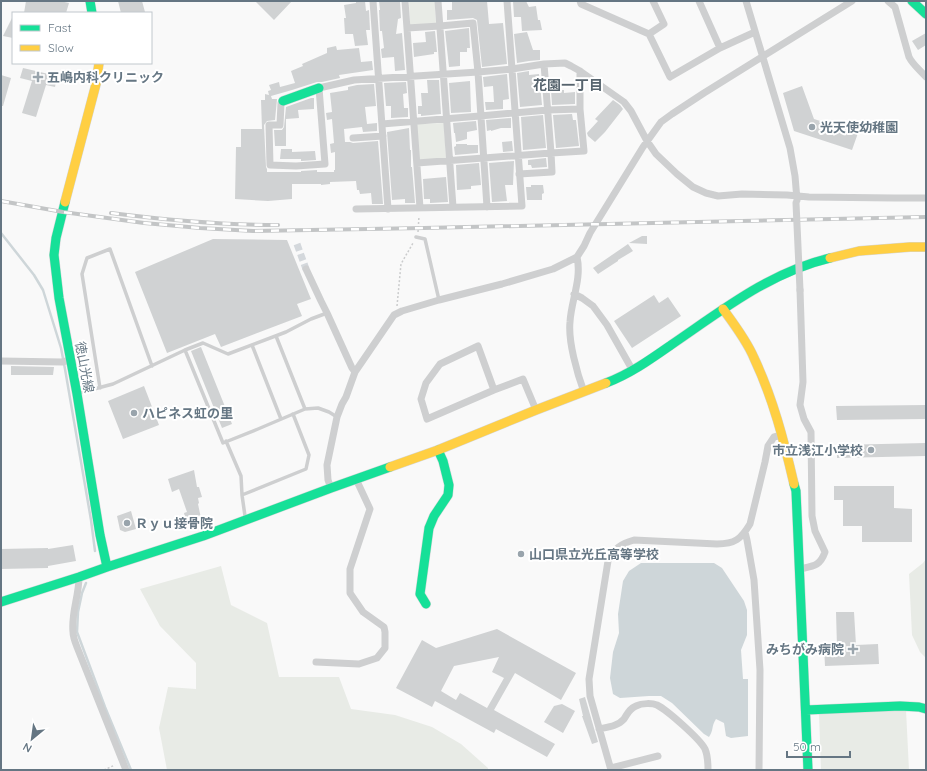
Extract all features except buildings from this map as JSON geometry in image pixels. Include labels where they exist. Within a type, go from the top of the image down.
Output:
[{"type":"street","points":[[90,1],[92,12]]},
{"type":"street","points":[[373,1],[388,209]]},
{"type":"street","points":[[406,1],[420,208]]},
{"type":"street","points":[[438,1],[453,207]]},
{"type":"street","points":[[356,209],[522,206],[506,1]]},
{"type":"street","points":[[580,1],[581,4],[649,34],[670,76],[720,48],[755,32]]},
{"type":"street","points":[[649,34],[664,24],[653,1]]},
{"type":"street","points":[[699,1],[720,48]]},
{"type":"street","points":[[746,1],[790,148],[795,176],[800,290],[802,382],[800,405],[804,419],[811,432],[812,516],[815,531],[825,552],[822,560],[813,566],[800,569]]},
{"type":"street","points":[[331,488],[328,480],[327,465],[342,404],[355,372],[394,315],[402,311],[439,300],[553,269],[577,258],[590,233],[647,141],[661,122],[852,1]]},
{"type":"street","points":[[888,1],[895,7],[909,57],[926,77]]},
{"type":"street","points":[[912,1],[926,14]]},
{"type":"street","points":[[407,28],[473,23],[478,72],[487,207]]},
{"type":"street","points":[[319,88],[325,164],[296,166],[270,165],[269,125],[280,125],[280,103],[319,88],[354,80],[478,72],[564,63],[580,71],[624,102],[631,111],[647,141],[656,154],[693,187],[706,193],[718,196],[750,194],[797,199],[809,197],[926,198]]},
{"type":"street","name":"徳山光線","points":[[99,64],[96,84],[56,238],[54,255],[59,298],[77,394],[100,535],[107,567]]},
{"type":"street","points":[[519,174],[552,172],[544,64]]},
{"type":"street","points":[[417,164],[584,151],[580,109],[580,71]]},
{"type":"street","points":[[382,124],[548,110],[580,109]]},
{"type":"street","points":[[353,138],[383,136]]},
{"type":"street","points":[[1,602],[204,536],[331,488],[438,450],[610,382],[633,371],[749,292],[781,274],[813,262],[859,251],[910,246],[926,247]]},
{"type":"street","points":[[577,258],[579,266],[578,279],[569,324],[571,343],[584,392]]},
{"type":"street","points":[[306,269],[348,361],[355,372]]},
{"type":"street","points":[[574,294],[593,306],[607,325],[633,371]]},
{"type":"street","points":[[724,309],[754,357],[768,392],[782,434],[796,491],[808,770]]},
{"type":"street","points":[[494,390],[478,346],[440,364],[426,383],[421,399],[427,419],[523,379],[536,410]]},
{"type":"street","points":[[1,361],[62,362],[70,360]]},
{"type":"street","points":[[658,756],[611,769],[590,696],[589,679],[608,561],[618,546],[634,540],[728,544],[737,540],[750,524],[768,446],[774,437],[782,434]]},
{"type":"street","points":[[426,604],[420,594],[429,528],[434,516],[448,495],[449,485],[438,450]]},
{"type":"street","points":[[316,662],[359,664],[376,658],[385,648],[384,627],[363,612],[350,592],[350,569],[370,509],[356,479]]},
{"type":"street","points":[[745,532],[754,580],[760,670],[759,770]]},
{"type":"street","points":[[78,578],[79,586],[73,619],[73,632],[76,647],[126,770]]},
{"type":"street","points":[[599,729],[614,726],[624,719],[628,711],[636,706],[656,704],[666,710],[700,742],[708,758],[708,770]]},
{"type":"street","points":[[806,710],[900,706],[926,709]]},
{"type":"lane","points":[[416,237],[426,239],[439,300]]},
{"type":"lane","points":[[100,388],[82,274],[87,258],[110,249],[152,366]]},
{"type":"lane","points":[[77,394],[113,384],[203,343],[228,354],[286,332],[311,319],[327,313]]},
{"type":"lane","points":[[276,336],[305,409]]},
{"type":"lane","points":[[252,345],[281,419]]},
{"type":"lane","points":[[185,350],[222,443],[305,409],[318,408],[338,417]]},
{"type":"lane","points":[[242,495],[306,469],[309,455],[294,414]]},
{"type":"lane","points":[[226,441],[241,476],[245,516]]},
{"type":"path","points":[[394,315],[397,308],[401,264],[417,235],[420,208]]},
{"type":"path","points":[[104,770],[122,762]]},
{"type":"shaded area","points":[[409,1],[435,1],[436,24],[410,26]]},
{"type":"shaded area","points":[[444,123],[446,159],[419,161],[416,124]]},
{"type":"shaded area","points":[[926,559],[926,658],[920,652],[912,635],[909,574]]},
{"type":"shaded area","points":[[641,563],[714,563],[722,568],[744,601],[747,610],[747,635],[741,650],[743,679],[748,679],[748,736],[731,738],[726,736],[724,723],[716,719],[709,737],[672,703],[661,696],[620,698],[613,694],[610,678],[613,652],[619,633],[618,614],[623,581],[629,571]]},
{"type":"shaded area","points":[[221,566],[231,605],[267,623],[279,677],[339,677],[351,709],[395,715],[432,727],[461,744],[488,768],[488,770],[167,770],[159,728],[168,687],[196,689],[196,663],[160,626],[140,589]]},
{"type":"shaded area","points":[[906,710],[909,770],[821,770],[819,713]]},
{"type":"waterway","points":[[1,233],[34,275],[43,290],[61,348],[95,551]]},
{"type":"waterway","points":[[86,583],[78,612],[77,632],[105,707],[131,770]]},
{"type":"tunnel","points":[[297,244],[306,269]]},
{"type":"railway","points":[[1,201],[63,212],[144,223],[253,231],[926,217]]},
{"type":"railway","points":[[111,213],[194,222],[278,225]]},
{"type":"traffic: fast","points":[[90,1],[92,12]]},
{"type":"traffic: fast","points":[[912,1],[926,14]]},
{"type":"traffic: fast","points":[[283,101],[319,88]]},
{"type":"traffic: fast","points":[[1,602],[107,567],[100,535],[77,394],[59,298],[54,255],[56,238],[65,202]]},
{"type":"traffic: fast","points":[[606,383],[656,356],[727,306],[747,294],[787,273],[808,264],[830,258]]},
{"type":"traffic: fast","points":[[426,604],[420,594],[429,528],[434,516],[448,495],[449,485],[443,461],[438,450]]},
{"type":"traffic: fast","points":[[107,567],[203,536],[390,467]]},
{"type":"traffic: fast","points":[[794,484],[796,491],[808,770]]},
{"type":"traffic: fast","points":[[806,710],[900,706],[926,709]]},
{"type":"traffic: slow","points":[[65,202],[96,84],[99,64]]},
{"type":"traffic: slow","points":[[830,258],[859,251],[926,247]]},
{"type":"traffic: slow","points":[[723,309],[748,345],[761,373],[777,420],[794,484]]},
{"type":"traffic: slow","points":[[390,467],[438,450],[606,383]]},
{"type":"place","name":"五嶋内科クリニック","points":[[38,77]]},
{"type":"place","name":"光天使幼稚園","points":[[812,127]]},
{"type":"place","name":"ハピネス虹の里","points":[[134,413]]},
{"type":"place","name":"市立浅江小学校","points":[[871,450]]},
{"type":"place","name":"Ｒｙｕ接骨院","points":[[127,523]]},
{"type":"place","name":"山口県立光丘高等学校","points":[[521,554]]},
{"type":"place","name":"みちがみ病院","points":[[853,649]]},
{"type":"district","name":"花園一丁目","points":[[568,85]]}]
